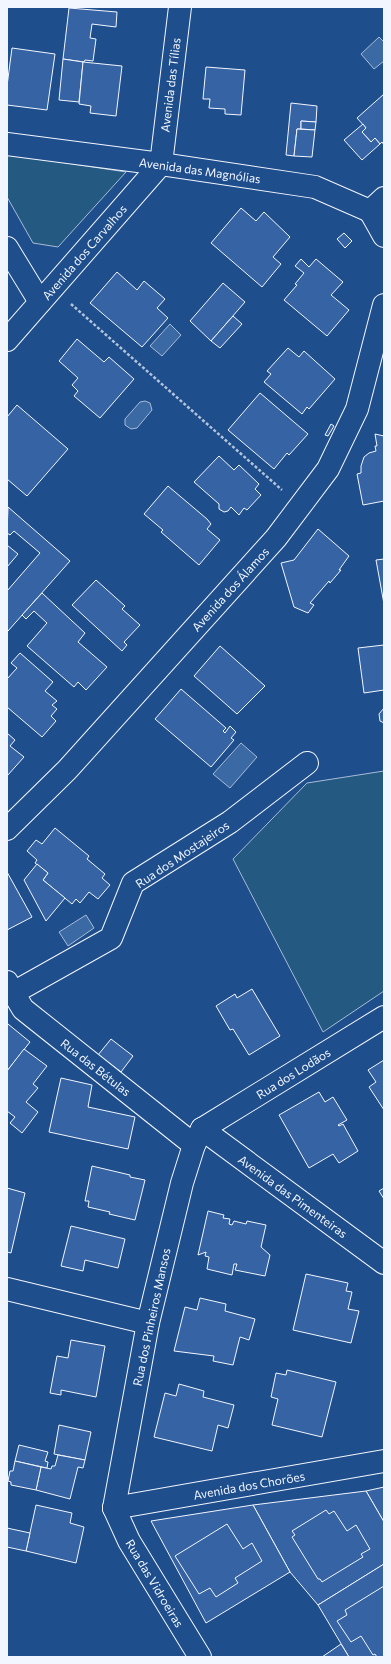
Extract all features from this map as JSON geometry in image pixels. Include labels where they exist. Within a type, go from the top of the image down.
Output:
[{"type":"street","name":"Avenida das Tílias","points":[[160,164],[180,7]]},
{"type":"street","name":"Avenida das Magnólias","points":[[7,144],[160,164],[315,187],[377,204]]},
{"type":"street","name":"Avenida dos Carvalhos","points":[[7,340],[160,164]]},
{"type":"street","points":[[377,204],[384,236]]},
{"type":"street","points":[[7,248],[47,295]]},
{"type":"street","name":"Avenida dos Álamos","points":[[7,830],[67,770],[276,538],[328,469],[357,409],[384,305]]},
{"type":"street","name":"Rua dos Mostajeiros","points":[[10,987],[111,938],[133,883],[230,822],[307,763]]},
{"type":"street","name":"Rua das Bétulas","points":[[10,987],[23,1009],[198,1137]]},
{"type":"street","name":"Rua dos Lodãos","points":[[198,1137],[384,1017]]},
{"type":"street","name":"Avenida das Pimenteiras","points":[[198,1137],[384,1263]]},
{"type":"street","name":"Rua dos Pinheiros Mansos","points":[[114,1508],[148,1323],[182,1183],[198,1137]]},
{"type":"street","points":[[7,1289],[148,1323]]},
{"type":"street","name":"Avenida dos Chorões","points":[[114,1508],[384,1461]]},
{"type":"street","name":"Rua das Vidroeiras","points":[[114,1508],[129,1541],[200,1657]]},
{"type":"path","points":[[47,295],[300,507]]},
{"type":"shaded area","points":[[379,37],[384,42],[384,61],[374,69],[361,54]]},
{"type":"shaded area","points":[[7,154],[126,172],[58,247],[33,243],[7,197]]},
{"type":"shaded area","points":[[170,324],[181,335],[162,356],[150,346]]},
{"type":"shaded area","points":[[145,401],[150,403],[152,410],[137,428],[131,429],[125,425],[125,419],[140,402]]},
{"type":"shaded area","points":[[241,743],[257,757],[230,788],[213,774]]},
{"type":"shaded area","points":[[384,771],[384,991],[323,1032],[233,859],[307,783]]},
{"type":"shaded area","points":[[86,915],[94,928],[68,946],[59,932]]},
{"type":"building","points":[[69,8],[117,12],[116,27],[92,24],[90,38],[96,39],[93,61],[85,60],[84,62],[63,59]]},
{"type":"building","points":[[12,48],[55,54],[47,110],[7,105],[7,86]]},
{"type":"building","points":[[63,59],[83,62],[79,102],[59,100]]},
{"type":"building","points":[[83,62],[122,66],[116,116],[90,113],[91,106],[79,104]]},
{"type":"building","points":[[206,67],[245,70],[241,115],[225,114],[225,109],[209,108],[210,99],[203,99]]},
{"type":"building","points":[[384,94],[384,145],[382,142],[380,144],[375,138],[371,142],[362,132],[366,128],[357,118]]},
{"type":"building","points":[[291,103],[317,106],[316,122],[301,121],[301,129],[297,129],[294,156],[286,155]]},
{"type":"building","points":[[301,121],[316,122],[315,130],[301,129]]},
{"type":"building","points":[[363,124],[366,128],[362,132],[371,142],[375,138],[380,144],[362,160],[344,140]]},
{"type":"building","points":[[297,129],[315,130],[312,157],[294,156]]},
{"type":"building","points":[[241,208],[256,221],[264,212],[290,237],[273,257],[281,264],[262,287],[211,243]]},
{"type":"building","points":[[344,233],[352,241],[345,248],[337,239]]},
{"type":"building","points":[[301,259],[309,267],[316,259],[343,282],[331,295],[349,310],[327,336],[284,300],[297,285],[295,284],[304,273],[295,266]]},
{"type":"building","points":[[117,272],[137,290],[144,281],[165,299],[157,308],[168,318],[142,347],[90,303]]},
{"type":"building","points":[[223,283],[245,302],[211,341],[190,321]]},
{"type":"building","points":[[233,316],[242,324],[220,348],[211,341]]},
{"type":"building","points":[[77,339],[104,362],[109,357],[134,379],[100,418],[74,396],[78,391],[72,385],[78,378],[59,361]]},
{"type":"building","points":[[288,348],[299,357],[304,351],[335,379],[309,409],[307,407],[302,414],[264,382],[271,374],[267,371]]},
{"type":"building","points":[[260,393],[308,434],[289,455],[287,453],[274,469],[228,430]]},
{"type":"building","points":[[17,405],[68,449],[27,496],[7,479],[7,417]]},
{"type":"building","points":[[331,424],[334,426],[328,436],[325,435]]},
{"type":"building","points":[[375,434],[384,436],[384,501],[363,505],[357,474],[361,473],[361,466],[364,457],[369,453],[376,451],[375,446],[377,446]]},
{"type":"building","points":[[219,456],[234,470],[239,465],[259,484],[255,489],[261,495],[247,510],[244,508],[239,515],[231,507],[228,511],[224,512],[219,509],[219,504],[194,482]]},
{"type":"building","points":[[168,486],[207,519],[211,524],[207,529],[220,540],[199,565],[161,532],[163,530],[144,514]]},
{"type":"building","points":[[8,507],[70,561],[8,631],[7,591],[40,553],[14,531],[10,535],[7,533]]},
{"type":"building","points":[[318,529],[349,556],[339,570],[341,570],[330,583],[329,581],[310,603],[314,605],[308,613],[294,607],[281,563],[294,560]]},
{"type":"building","points":[[7,545],[18,554],[7,567]]},
{"type":"building","points":[[384,559],[384,604],[376,560]]},
{"type":"building","points":[[96,580],[125,606],[122,609],[140,625],[124,642],[127,645],[122,651],[72,605]]},
{"type":"building","points":[[42,593],[85,633],[78,642],[107,667],[86,690],[78,682],[74,687],[27,646],[47,623],[34,611],[26,619],[22,615]]},
{"type":"building","points":[[384,645],[384,690],[364,693],[358,648]]},
{"type":"building","points":[[220,646],[265,686],[237,714],[194,676]]},
{"type":"building","points":[[20,653],[53,682],[45,691],[57,701],[52,705],[57,709],[51,716],[56,721],[42,737],[7,707],[7,679],[17,668],[11,663]]},
{"type":"building","points":[[181,689],[226,728],[223,731],[225,733],[230,726],[236,732],[231,738],[234,740],[211,767],[155,719]]},
{"type":"building","points":[[384,708],[384,723],[380,721],[379,714]]},
{"type":"building","points":[[7,733],[15,740],[10,746],[24,757],[7,776]]},
{"type":"building","points":[[55,828],[89,856],[87,859],[105,874],[102,878],[110,885],[98,899],[89,892],[80,903],[76,899],[72,904],[43,880],[48,873],[35,863],[37,860],[27,851],[36,840],[42,844]]},
{"type":"building","points":[[37,864],[48,873],[43,880],[65,898],[46,921],[24,880]]},
{"type":"building","points":[[7,872],[32,917],[7,930]]},
{"type":"building","points":[[252,989],[280,1036],[249,1055],[233,1029],[230,1030],[216,1006],[235,994],[237,998]]},
{"type":"building","points":[[8,1024],[30,1042],[7,1071],[7,1025]]},
{"type":"building","points":[[111,1039],[133,1056],[121,1072],[98,1055]]},
{"type":"building","points":[[24,1049],[47,1066],[33,1084],[38,1088],[26,1102],[38,1112],[22,1133],[10,1123],[15,1117],[7,1111],[7,1071]]},
{"type":"building","points":[[384,1060],[384,1110],[369,1087],[376,1082],[368,1070]]},
{"type":"building","points":[[61,1078],[92,1085],[88,1107],[135,1117],[128,1149],[49,1132]]},
{"type":"building","points":[[319,1092],[325,1102],[333,1097],[347,1120],[338,1125],[343,1124],[358,1151],[339,1163],[333,1154],[309,1168],[279,1115]]},
{"type":"building","points":[[92,1166],[145,1180],[135,1220],[88,1207],[89,1201],[85,1201]]},
{"type":"building","points":[[7,1188],[25,1193],[11,1253],[7,1252]]},
{"type":"building","points":[[384,1188],[384,1199],[379,1191]]},
{"type":"building","points":[[208,1211],[224,1215],[223,1218],[230,1219],[229,1224],[232,1225],[234,1221],[246,1224],[247,1221],[266,1225],[261,1247],[270,1255],[265,1276],[235,1270],[237,1264],[234,1264],[232,1275],[207,1269],[209,1257],[205,1256],[206,1252],[198,1255]]},
{"type":"building","points":[[71,1226],[125,1239],[118,1268],[85,1260],[83,1271],[61,1266]]},
{"type":"building","points":[[306,1274],[348,1283],[346,1291],[352,1292],[348,1309],[359,1311],[351,1343],[293,1330]]},
{"type":"building","points":[[200,1298],[226,1304],[225,1311],[255,1319],[249,1340],[240,1337],[233,1365],[213,1361],[214,1356],[174,1351],[185,1307],[197,1310]]},
{"type":"building","points":[[71,1340],[105,1346],[96,1397],[61,1390],[61,1395],[50,1393],[57,1356],[68,1358]]},
{"type":"building","points":[[287,1370],[336,1382],[322,1437],[272,1425],[278,1399],[271,1397],[276,1373],[286,1375]]},
{"type":"building","points":[[179,1384],[204,1391],[203,1397],[234,1405],[228,1428],[218,1425],[212,1451],[154,1437],[165,1393],[176,1396]]},
{"type":"building","points":[[59,1425],[91,1432],[85,1460],[54,1454]]},
{"type":"building","points":[[19,1445],[48,1452],[45,1461],[48,1462],[47,1468],[15,1461]]},
{"type":"building","points":[[58,1455],[85,1460],[83,1468],[78,1467],[70,1499],[36,1490],[41,1467],[51,1469],[52,1466],[55,1466]]},
{"type":"building","points":[[15,1461],[41,1467],[36,1490],[11,1485],[11,1482],[8,1481],[10,1471],[13,1471]]},
{"type":"building","points":[[384,1487],[384,1522],[366,1491]]},
{"type":"building","points":[[366,1491],[384,1522],[384,1564],[318,1605],[290,1572],[253,1505]]},
{"type":"building","points":[[36,1505],[72,1513],[70,1523],[84,1527],[76,1563],[26,1551]]},
{"type":"building","points":[[253,1505],[290,1572],[206,1623],[151,1521]]},
{"type":"building","points":[[326,1510],[329,1514],[334,1511],[347,1531],[356,1525],[370,1549],[361,1554],[363,1557],[322,1582],[318,1579],[292,1537],[295,1535],[292,1531]]},
{"type":"building","points":[[227,1524],[243,1549],[252,1543],[262,1561],[235,1578],[238,1583],[216,1597],[210,1588],[199,1594],[175,1556]]},
{"type":"building","points":[[7,1528],[30,1533],[26,1551],[7,1547]]},
{"type":"building","points":[[384,1564],[384,1657],[349,1657],[318,1605]]},
{"type":"building","points":[[384,1586],[384,1657],[377,1657],[375,1654],[373,1655],[361,1636],[351,1642],[337,1621],[347,1615],[345,1610]]},
{"type":"building","points":[[341,1644],[349,1657],[322,1657]]}]
